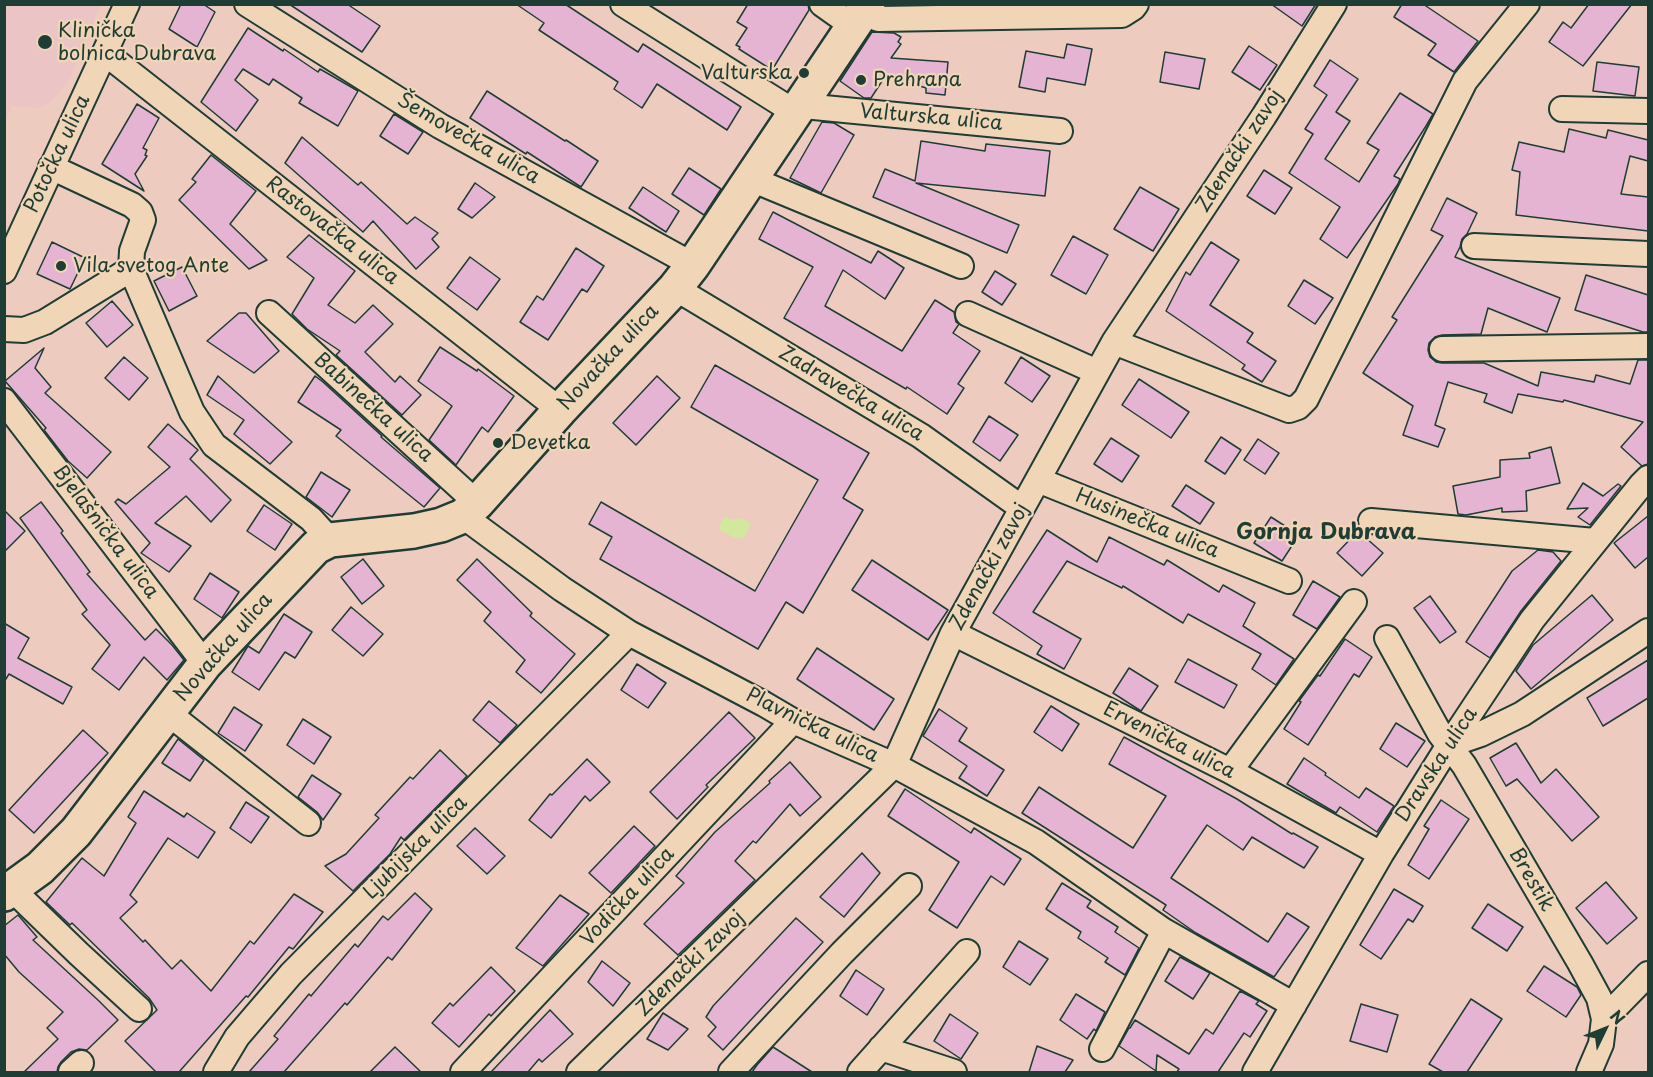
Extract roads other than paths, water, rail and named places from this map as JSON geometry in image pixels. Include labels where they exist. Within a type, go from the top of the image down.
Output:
[{"type":"street","name":"Potočka ulica","points":[[4,271],[127,4]]},
{"type":"street","name":"Šemovečka ulica","points":[[247,4],[684,276]]},
{"type":"street","name":"Valturska ulica","points":[[623,4],[799,108],[814,107],[1060,130]]},
{"type":"street","points":[[822,4],[878,19],[1122,15],[1136,4]]},
{"type":"street","name":"Zdenački zavoj","points":[[579,1072],[894,765],[953,633],[1114,342],[1264,116],[1334,4]]},
{"type":"street","points":[[1114,342],[1289,410],[1298,407],[1306,399],[1465,81],[1527,4]]},
{"type":"street","name":"Novačka ulica","points":[[8,892],[40,868],[76,832],[205,664],[316,547],[330,540],[414,531],[441,525],[470,510],[684,276],[861,14]]},
{"type":"street","name":"Rastovačka ulica","points":[[105,53],[560,410]]},
{"type":"street","points":[[1562,109],[1648,111]]},
{"type":"street","points":[[51,167],[132,205],[140,212],[143,220],[132,251],[131,269],[192,412],[214,445],[311,519],[330,540]]},
{"type":"street","points":[[751,179],[961,267]]},
{"type":"street","points":[[1474,246],[1648,254]]},
{"type":"street","points":[[4,329],[24,330],[45,322],[131,269]]},
{"type":"street","name":"Zadravečka ulica","points":[[684,276],[921,436],[1022,508]]},
{"type":"street","name":"Babinečka ulica","points":[[269,313],[470,510]]},
{"type":"street","points":[[968,315],[1097,372]]},
{"type":"street","points":[[1442,349],[1648,346]]},
{"type":"street","name":"Bjelašnička ulica","points":[[4,400],[205,664]]},
{"type":"street","name":"Dravska ulica","points":[[1255,1072],[1381,854],[1449,745],[1532,620],[1648,478]]},
{"type":"street","name":"Husinečka ulica","points":[[1038,480],[1289,581]]},
{"type":"street","name":"Plavnička ulica","points":[[470,510],[562,589],[628,633],[793,721],[894,765],[1036,843],[1164,931],[1294,1005]]},
{"type":"street","points":[[1371,521],[1595,541]]},
{"type":"street","points":[[1230,771],[1354,602]]},
{"type":"street","points":[[1449,745],[1481,734],[1522,714],[1648,631]]},
{"type":"street","name":"Ljubijska ulica","points":[[216,1072],[237,1037],[291,974],[628,633]]},
{"type":"street","name":"Ervenička ulica","points":[[953,633],[1230,771],[1381,854]]},
{"type":"street","name":"Brestik","points":[[1387,638],[1440,734],[1464,765],[1599,998],[1604,1019],[1601,1044],[1589,1072]]},
{"type":"street","points":[[168,713],[308,823]]},
{"type":"street","name":"Vodička ulica","points":[[463,1072],[793,721]]},
{"type":"street","points":[[731,1072],[842,953],[909,886]]},
{"type":"street","points":[[8,892],[139,1009]]},
{"type":"street","points":[[1102,1049],[1164,931]]},
{"type":"street","points":[[860,1072],[967,952]]},
{"type":"street","points":[[1604,1019],[1648,974]]},
{"type":"street","points":[[881,1048],[954,1072]]},
{"type":"place","name":"Klinička bolnica Dubrava","points":[[45,42]]},
{"type":"place","name":"Valturska","points":[[804,73]]},
{"type":"place","name":"Prehrana","points":[[861,80]]},
{"type":"place","name":"Vila svetog Ante","points":[[61,266]]},
{"type":"place","name":"Devetka","points":[[498,443]]},
{"type":"district","name":"Gornja Dubrava","points":[[1326,533]]}]
